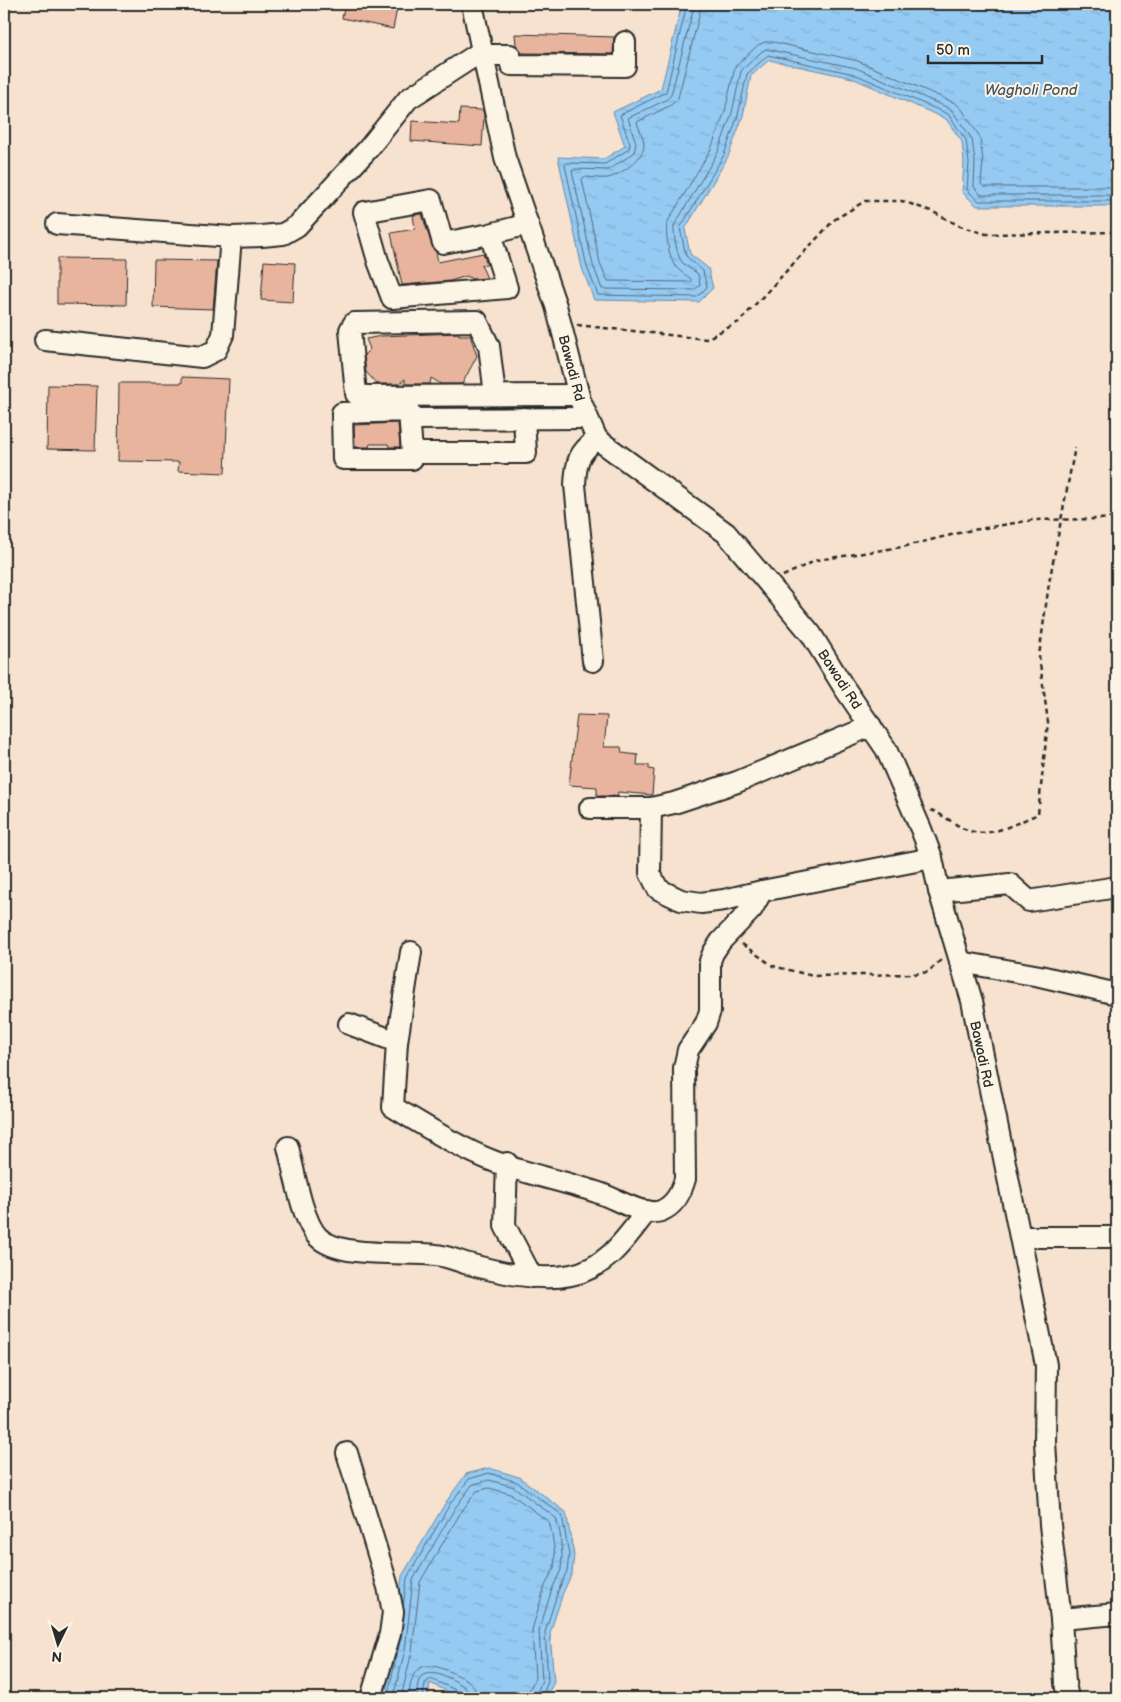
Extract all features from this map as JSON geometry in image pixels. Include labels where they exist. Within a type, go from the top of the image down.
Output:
[{"type":"street","name":"Bawadi Rd","points":[[472,4],[505,158],[556,306],[578,395],[597,439],[726,534],[811,634],[843,686],[886,749],[932,858],[939,891],[972,1001],[1046,1365],[1045,1442],[1050,1526],[1068,1698]]},
{"type":"street","points":[[57,224],[231,236],[283,234],[297,226],[368,150],[408,98],[483,53],[510,55],[511,65],[625,66],[625,42]]},
{"type":"street","points":[[490,234],[507,288],[392,298],[378,261],[364,212],[431,200],[443,243],[528,224]]},
{"type":"street","points":[[45,340],[202,357],[216,350],[223,335],[231,236]]},
{"type":"street","points":[[495,395],[489,346],[477,321],[354,323],[350,330],[356,394],[367,396],[578,395]]},
{"type":"street","points":[[409,411],[412,453],[412,460],[343,459],[342,413],[409,411]]},
{"type":"street","points":[[412,453],[526,453],[524,418]]},
{"type":"street","points":[[410,419],[587,418]]},
{"type":"street","points":[[593,660],[575,485],[576,467],[584,448],[597,439]]},
{"type":"street","points":[[590,808],[651,808],[674,803],[737,782],[871,726]]},
{"type":"street","points":[[651,808],[650,873],[658,888],[681,900],[701,903],[724,900],[932,858]]},
{"type":"street","points":[[939,891],[1010,884],[1029,901],[1117,887]]},
{"type":"street","points":[[411,952],[397,1042],[392,1107],[492,1161],[601,1193],[630,1206],[647,1211],[660,1211],[673,1203],[682,1192],[684,1179],[684,1068],[688,1050],[706,1023],[710,1011],[710,961],[713,952],[721,941],[752,910],[762,891]]},
{"type":"street","points":[[958,955],[1117,994]]},
{"type":"street","points":[[349,1024],[397,1042]]},
{"type":"street","points":[[288,1147],[308,1223],[318,1238],[335,1247],[379,1253],[438,1255],[482,1267],[532,1277],[571,1275],[596,1266],[614,1253],[647,1211]]},
{"type":"street","points":[[507,1165],[505,1226],[532,1277]]},
{"type":"street","points":[[1020,1237],[1117,1237]]},
{"type":"street","points":[[348,1453],[388,1587],[393,1612],[390,1634],[371,1698]]},
{"type":"street","points":[[1061,1619],[1117,1614]]},
{"type":"path","points":[[560,323],[706,339],[739,322],[834,220],[865,201],[902,202],[931,211],[960,226],[986,234],[1117,232]]},
{"type":"path","points":[[909,801],[941,814],[970,831],[995,832],[1038,814],[1048,722],[1039,656],[1049,583],[1075,447]]},
{"type":"path","points":[[769,583],[817,560],[902,547],[986,528],[1033,520],[1117,517]]},
{"type":"path","points":[[731,931],[746,948],[773,966],[812,976],[914,974],[928,972],[958,955]]},
{"type":"water","name":"Wagholi Pond","points":[[682,4],[1117,4],[1117,206],[977,206],[962,192],[964,162],[962,142],[946,119],[852,78],[769,60],[751,76],[743,116],[728,157],[685,229],[690,254],[708,268],[713,288],[699,302],[594,300],[582,268],[558,157],[604,159],[625,146],[613,112],[661,89]]},
{"type":"water","points":[[489,1468],[519,1477],[566,1512],[574,1555],[572,1573],[563,1593],[550,1633],[554,1682],[546,1698],[461,1698],[430,1683],[428,1698],[382,1698],[394,1648],[402,1576],[446,1502],[466,1474]]},
{"type":"building","points":[[345,4],[398,4],[393,29],[342,18]]},
{"type":"building","points":[[515,34],[614,37],[613,54],[522,53],[516,45]]},
{"type":"building","points":[[460,109],[483,110],[482,146],[411,141],[412,121],[459,124]]},
{"type":"building","points":[[422,214],[438,262],[483,253],[487,265],[481,265],[487,278],[472,279],[467,276],[450,281],[402,285],[391,233],[415,229],[413,215]]},
{"type":"building","points":[[57,258],[127,259],[126,305],[57,304]]},
{"type":"building","points":[[154,260],[217,261],[213,309],[153,307]]},
{"type":"building","points":[[264,261],[295,263],[293,302],[261,300]]},
{"type":"building","points":[[459,333],[459,335],[470,335],[477,356],[462,384],[441,384],[431,378],[430,384],[405,384],[405,379],[399,384],[377,384],[366,372],[364,355],[370,349],[366,339],[381,336]]},
{"type":"building","points":[[182,377],[229,379],[225,473],[178,471],[179,462],[118,461],[119,383],[182,383]]},
{"type":"building","points":[[48,385],[97,386],[95,450],[47,449]]},
{"type":"building","points":[[398,423],[400,447],[389,447],[388,444],[370,444],[369,447],[355,447],[354,425]]},
{"type":"building","points":[[577,715],[607,716],[604,747],[621,747],[622,753],[638,755],[637,765],[649,765],[649,769],[654,770],[652,795],[618,792],[617,796],[597,796],[597,787],[569,785]]}]
